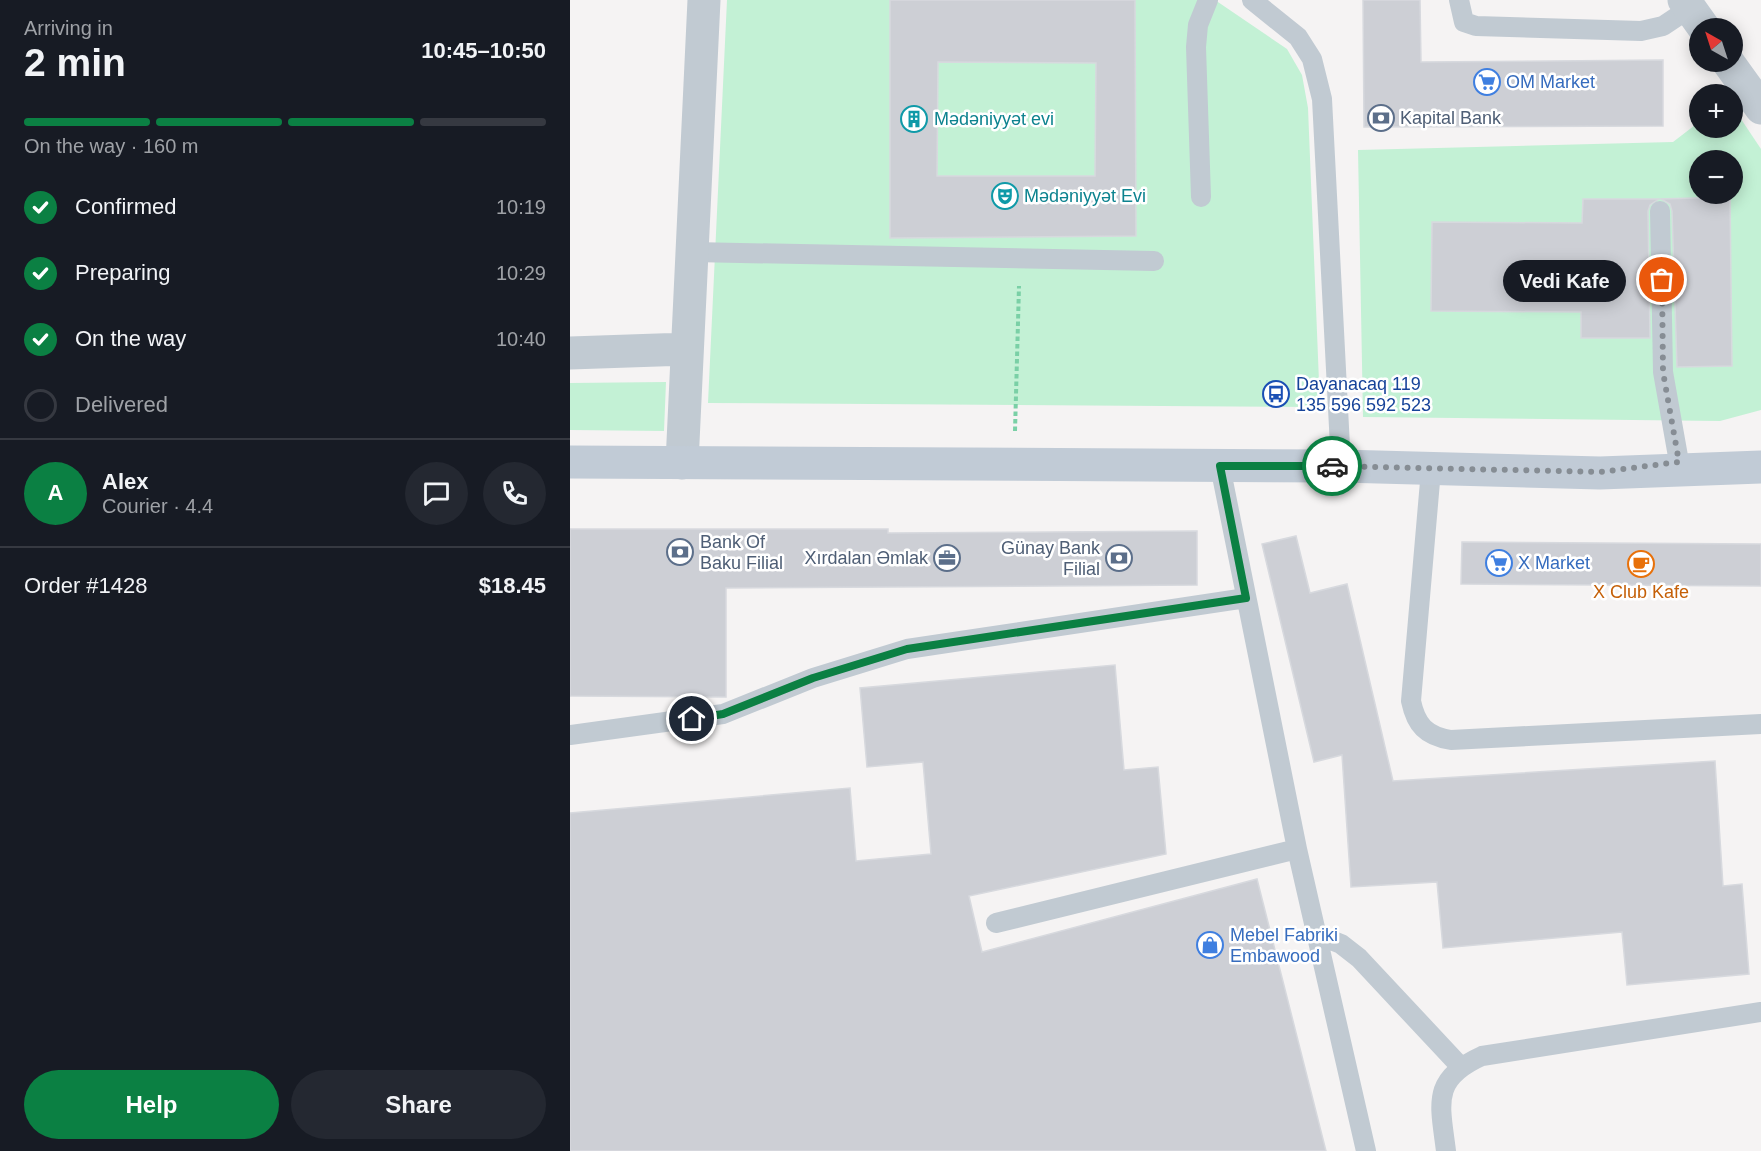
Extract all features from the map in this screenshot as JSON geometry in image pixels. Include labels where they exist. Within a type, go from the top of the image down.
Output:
[{"type":"main road","points":[[1600,472],[1711,457],[1761,444]]},
{"type":"main road","points":[[570,462],[1341,466],[1431,470],[1600,472],[1761,466]]},
{"type":"main road","points":[[1600,472],[1761,489]]},
{"type":"street","points":[[682,463],[704,0]]},
{"type":"street","points":[[1735,72],[1761,108]]},
{"type":"street","points":[[570,353],[687,349]]},
{"type":"lane","points":[[1201,197],[1196,46],[1198,25],[1208,0]]},
{"type":"lane","points":[[1252,0],[1298,37],[1312,59],[1322,99],[1341,466]]},
{"type":"lane","points":[[1459,0],[1464,22],[1476,26],[1641,31],[1663,26],[1692,12]]},
{"type":"lane","points":[[1660,211],[1663,372],[1679,462]]},
{"type":"lane","points":[[693,252],[1154,261]]},
{"type":"lane","points":[[1220,466],[1297,849],[1366,1151]]},
{"type":"lane","points":[[1431,470],[1411,701],[1414,718],[1422,729],[1437,738],[1451,740],[1761,724]]},
{"type":"lane","points":[[570,735],[723,714],[813,678],[907,649],[1246,598]]},
{"type":"lane","points":[[996,923],[1297,849]]},
{"type":"lane","points":[[1316,934],[1341,944],[1359,958],[1460,1066]]},
{"type":"lane","points":[[1446,1151],[1441,1107],[1443,1087],[1460,1066],[1482,1056],[1761,1012]]},
{"type":"path","points":[[1013,465],[1017,405],[1019,259]]},
{"type":"green space","points":[[727,0],[1215,0],[1287,49],[1302,75],[1308,108],[1320,407],[708,403]]},
{"type":"green space","points":[[1743,122],[1761,149],[1761,410],[1720,421],[1363,417],[1358,150],[1673,142],[1689,130],[1689,138],[1743,138]]},
{"type":"green space","points":[[666,382],[664,431],[570,430],[570,383]]},
{"type":"building","name":"Mədəniyyət evi","points":[[890,0],[1135,0],[1136,236],[890,238]],"holes":[[[938,62],[1096,63],[1095,176],[937,176]]]},
{"type":"building","points":[[1363,0],[1420,0],[1421,62],[1663,60],[1663,126],[1364,127]]},
{"type":"building","points":[[1689,198],[1689,204],[1730,204],[1732,366],[1677,367],[1672,211],[1670,204],[1661,199]]},
{"type":"building","points":[[1583,199],[1659,199],[1650,205],[1648,211],[1650,338],[1581,338],[1581,312],[1431,311],[1432,222],[1582,223]]},
{"type":"building","points":[[570,529],[888,529],[888,533],[1197,531],[1197,585],[726,588],[726,697],[570,696]]},
{"type":"building","points":[[1296,536],[1310,593],[1347,584],[1393,781],[1715,761],[1723,886],[1742,884],[1749,974],[1627,985],[1622,932],[1443,948],[1437,882],[1351,887],[1342,755],[1314,762],[1262,544]]},
{"type":"building","points":[[1462,542],[1761,544],[1761,586],[1461,584]]},
{"type":"building","points":[[1115,665],[1124,770],[1158,767],[1166,854],[969,896],[982,952],[1257,879],[1326,1151],[570,1151],[570,813],[850,788],[856,861],[931,854],[923,762],[867,767],[860,688]]},
{"type":"way so far","points":[[1332,466],[1600,472],[1679,462],[1663,372],[1662,280]]},
{"type":"place","name":"OM Market","points":[[1487,82]]},
{"type":"place","name":"Kapital Bank","points":[[1381,118]]},
{"type":"place","name":"Mədəniyyət evi","points":[[914,119]]},
{"type":"place","name":"Mədəniyyət Evi","points":[[1005,196]]},
{"type":"place","name":"Vedi Kafe","points":[[1662,280]]},
{"type":"place","name":"Dayanacaq 119 135 596 592 523","points":[[1276,394]]},
{"type":"place","name":"Bank Of Baku Filial","points":[[680,552]]},
{"type":"place","name":"Xırdalan Əmlak","points":[[947,558]]},
{"type":"place","name":"Günay Bank Filial","points":[[1119,558]]},
{"type":"place","name":"X Market","points":[[1499,563]]},
{"type":"place","name":"X Club Kafe","points":[[1641,564]]},
{"type":"place","name":"Mebel Fabriki Embawood","points":[[1210,945]]},
{"type":"route","points":[[692,719],[723,714],[813,678],[907,649],[1246,598],[1220,466],[1332,466]]}]
